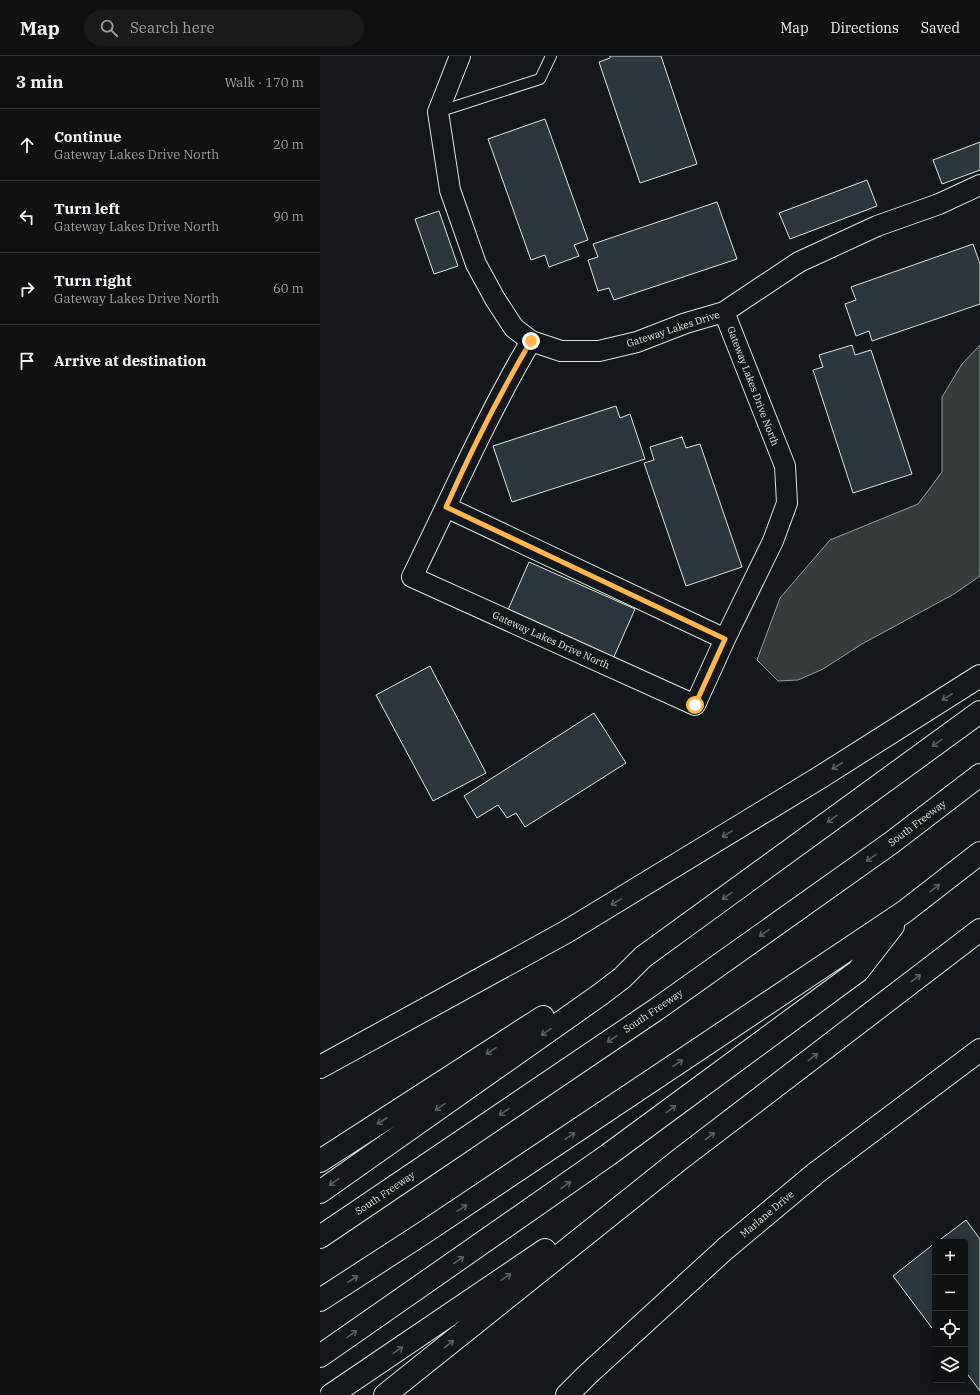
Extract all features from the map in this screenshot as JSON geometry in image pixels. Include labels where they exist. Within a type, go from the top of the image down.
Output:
[{"type":"main road","points":[[320,1067],[566,932],[819,778],[980,676]]},
{"type":"main road","points":[[320,1192],[601,994],[622,978],[643,957],[980,712]]},
{"type":"main road","name":"South Freeway","points":[[320,1237],[657,1009],[890,843],[980,775]]},
{"type":"main road","points":[[320,1300],[425,1232],[904,912],[980,853]]},
{"type":"main road","points":[[320,1356],[608,1155],[858,971],[904,912]]},
{"type":"main road","points":[[385,1395],[679,1160],[980,930]]},
{"type":"main road","points":[[320,1161],[617,969],[643,957]]},
{"type":"main road","name":"Marlane Drive","points":[[567,1395],[731,1244],[816,1173],[980,1050]]},
{"type":"main road","points":[[331,1395],[679,1160]]},
{"type":"street","points":[[438,112],[460,56]]},
{"type":"street","name":"Gateway Lakes Drive","points":[[438,112],[450,190],[476,264],[495,299],[514,328],[531,341],[561,351],[600,351],[637,342],[686,323],[724,312],[799,262],[877,226],[939,204],[980,186]]},
{"type":"street","name":"Gateway Lakes Drive North","points":[[531,341],[512,374],[471,454],[412,577],[695,705],[725,639],[774,541],[787,503],[784,466],[724,312]]},
{"type":"street","points":[[446,507],[725,639]]},
{"type":"lane","points":[[438,112],[540,79],[551,56]]},
{"type":"shaded area","points":[[980,345],[980,576],[954,594],[862,644],[823,669],[798,680],[778,681],[757,660],[780,598],[830,540],[918,504],[942,472],[942,397],[962,364]]},
{"type":"building","points":[[610,56],[661,56],[697,164],[640,183],[599,62],[610,58]]},
{"type":"building","points":[[545,119],[588,240],[574,245],[579,256],[549,267],[545,255],[531,260],[488,139]]},
{"type":"building","points":[[980,142],[980,170],[942,184],[933,160]]},
{"type":"building","points":[[867,180],[877,206],[790,239],[779,213]]},
{"type":"building","points":[[717,202],[737,259],[614,300],[609,288],[598,291],[588,260],[598,257],[593,244]]},
{"type":"building","points":[[439,211],[458,266],[434,274],[415,219]]},
{"type":"building","points":[[973,244],[980,264],[980,304],[872,341],[869,331],[856,336],[845,304],[856,300],[851,287]]},
{"type":"building","points":[[852,345],[855,355],[871,350],[912,474],[853,493],[813,370],[823,367],[819,355]]},
{"type":"building","points":[[616,406],[620,418],[630,414],[645,459],[512,502],[493,446]]},
{"type":"building","points":[[682,437],[686,448],[700,444],[742,567],[686,586],[644,463],[654,460],[650,447]]},
{"type":"building","points":[[529,562],[635,609],[613,659],[507,612]]},
{"type":"building","points":[[430,666],[486,773],[433,801],[376,695]]},
{"type":"building","points":[[594,713],[626,763],[525,827],[516,813],[507,818],[498,805],[477,818],[464,796]]},
{"type":"building","points":[[966,1220],[980,1239],[980,1391],[968,1375],[968,1239],[941,1239]]},
{"type":"building","points":[[932,1245],[932,1328],[893,1276]]},
{"type":"route","points":[[531,341],[512,374],[464,467],[446,507],[725,639],[695,705]]}]
